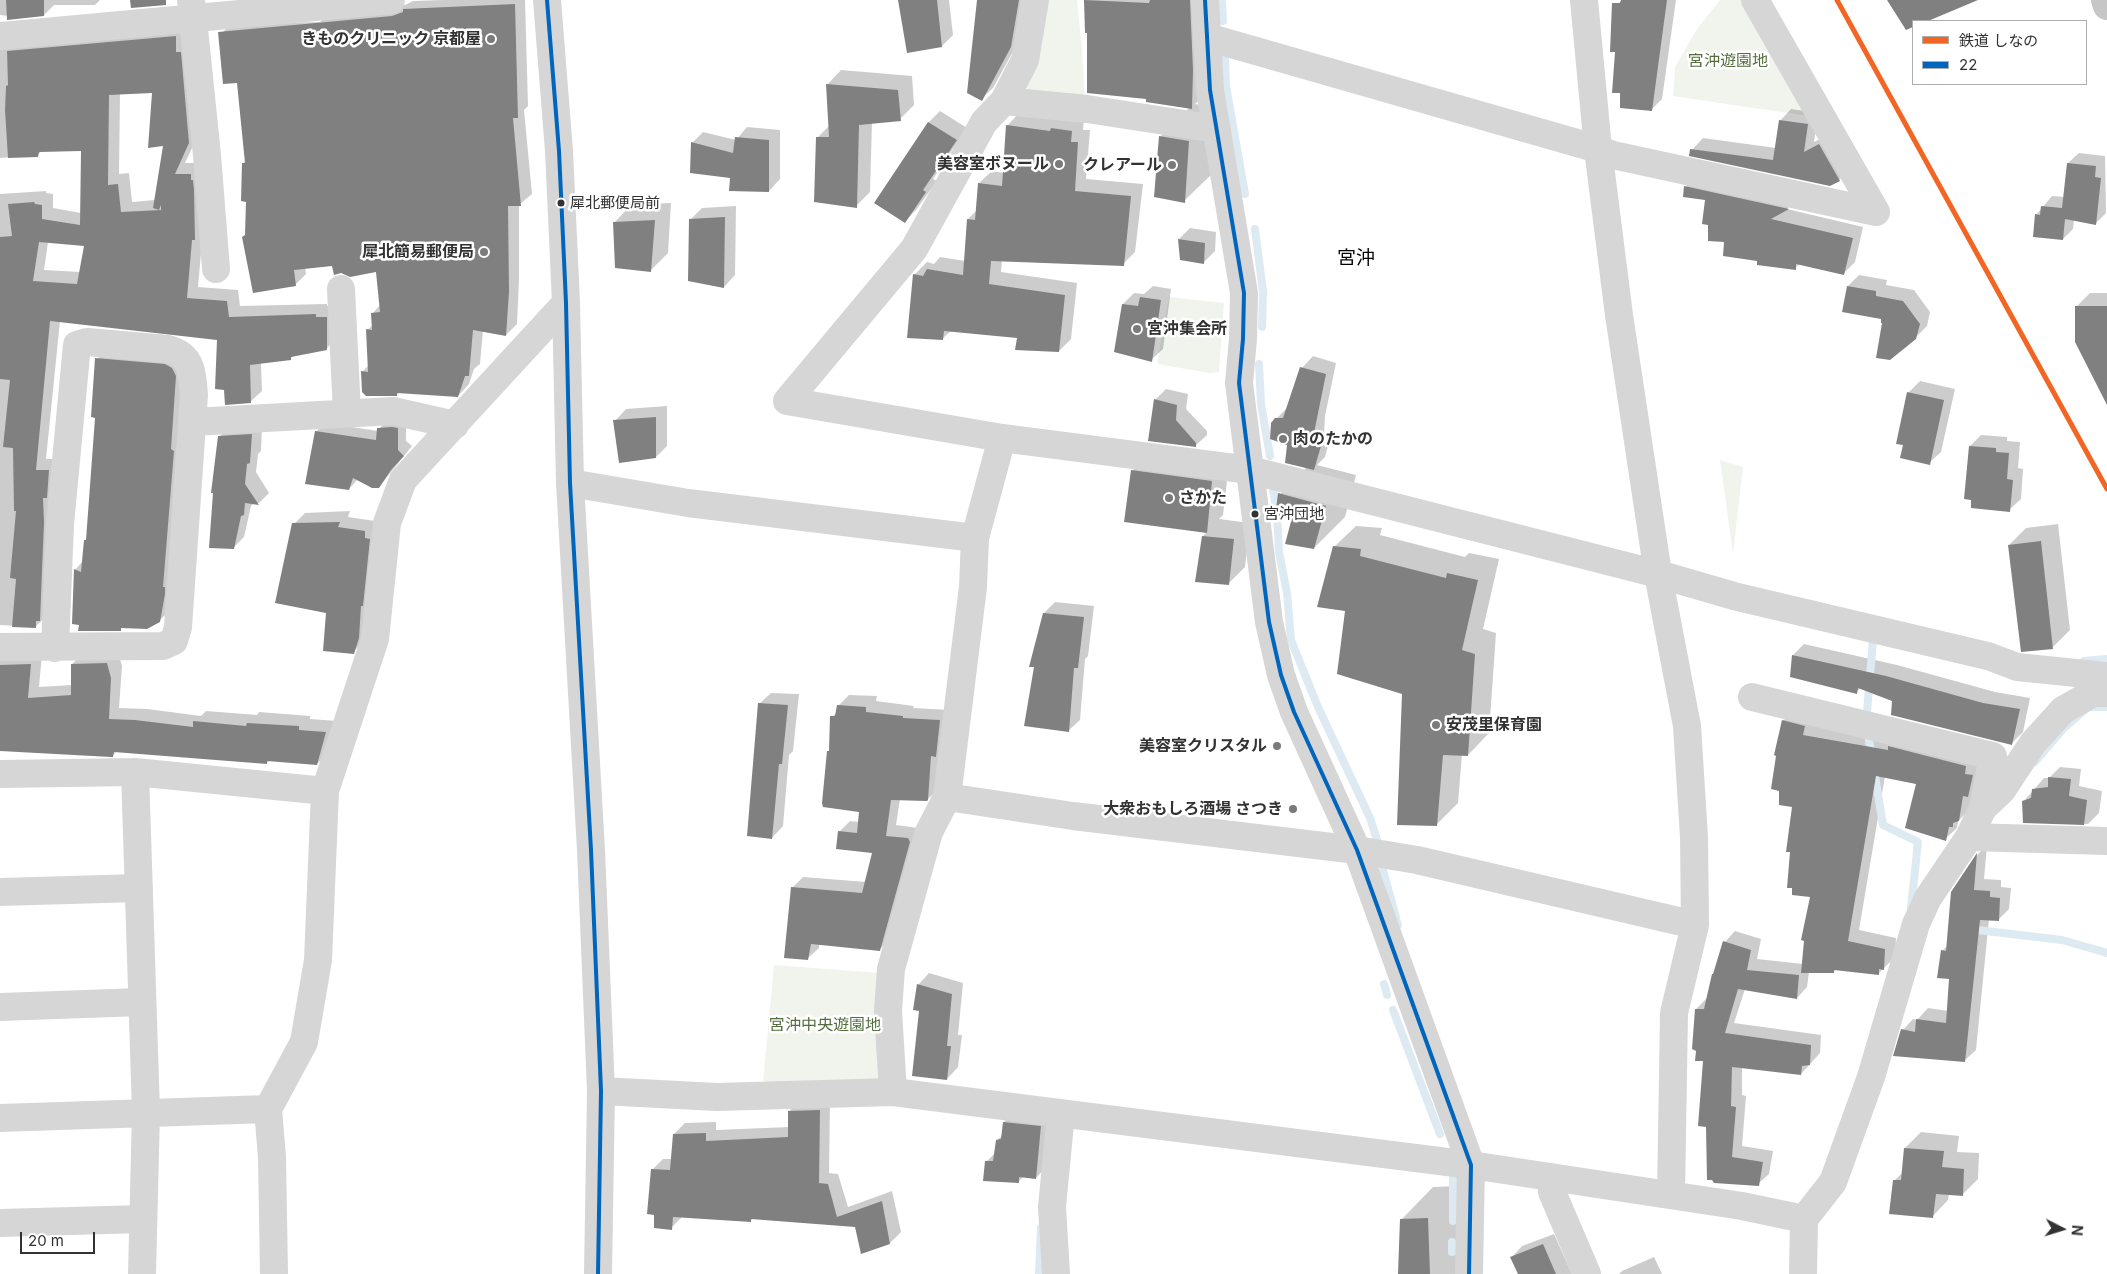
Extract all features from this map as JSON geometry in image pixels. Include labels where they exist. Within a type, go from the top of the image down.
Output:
[{"type":"highway","points":[[2105,0],[2107,6]]},
{"type":"street","points":[[0,36],[191,10],[391,0]]},
{"type":"street","points":[[547,0],[559,151],[566,303],[570,483],[591,850],[601,1091],[598,1274]]},
{"type":"street","points":[[1035,0],[1025,60],[1004,101],[984,122],[914,249],[788,401],[1002,438],[1250,470],[1658,574],[1734,596],[1988,656],[2017,667],[2107,676]]},
{"type":"street","points":[[1206,0],[1210,90],[1244,293],[1243,339],[1239,384],[1270,622],[1281,675],[1294,712],[1357,850],[1471,1165],[1468,1274]]},
{"type":"street","points":[[1584,0],[1598,149],[1619,315],[1658,574],[1687,726],[1694,837],[1695,925],[1674,1013],[1671,1195]]},
{"type":"street","points":[[1207,37],[1598,149],[1613,155],[1876,212],[1756,0]]},
{"type":"street","points":[[191,10],[207,155],[216,269]]},
{"type":"street","points":[[1004,101],[1087,110],[1217,128]]},
{"type":"street","points":[[341,290],[347,413]]},
{"type":"street","points":[[274,1274],[272,1157],[268,1109],[304,1042],[318,960],[325,791],[375,639],[387,524],[403,480],[566,303]]},
{"type":"street","points":[[0,647],[55,648],[163,646],[174,641],[178,627],[194,422],[192,368],[178,352],[168,349],[87,342],[77,345],[60,524],[55,648]]},
{"type":"street","points":[[194,422],[394,411],[455,425]]},
{"type":"street","points":[[893,1092],[888,1010],[891,969],[929,832],[947,797],[973,588],[975,538],[1002,438]]},
{"type":"street","points":[[570,483],[688,503],[975,538]]},
{"type":"street","points":[[1983,808],[2002,790],[2033,743],[2062,710],[2094,693],[2107,693]]},
{"type":"street","points":[[1752,697],[1993,756],[1983,808],[1969,837],[1928,898],[1916,924],[1871,1077],[1833,1182],[1804,1219],[1802,1274]]},
{"type":"street","points":[[0,774],[135,772],[325,791]]},
{"type":"street","points":[[135,772],[146,1112],[142,1274]]},
{"type":"street","points":[[947,797],[1194,832],[1357,850],[1417,860],[1695,925]]},
{"type":"street","points":[[1969,837],[2107,841]]},
{"type":"street","points":[[0,892],[139,888]]},
{"type":"street","points":[[0,1007],[142,1002]]},
{"type":"street","points":[[601,1091],[718,1096],[893,1092],[1471,1165],[1742,1206],[1804,1219]]},
{"type":"street","points":[[0,1118],[268,1109]]},
{"type":"street","points":[[1056,1274],[1052,1207],[1062,1113]]},
{"type":"street","points":[[1551,1177],[1552,1192],[1587,1274]]},
{"type":"street","points":[[0,1223],[143,1219]]},
{"type":"green space","points":[[1047,0],[1077,0],[1085,103],[1029,96],[1026,84]]},
{"type":"green space","name":"宮沖遊園地","points":[[1720,0],[1742,0],[1808,116],[1673,96],[1675,67],[1697,29]]},
{"type":"green space","points":[[1169,297],[1224,303],[1219,372],[1210,373],[1157,364]]},
{"type":"green space","points":[[1720,460],[1743,467],[1733,554]]},
{"type":"green space","name":"宮沖中央遊園地","points":[[774,965],[880,973],[883,1080],[763,1083]]},
{"type":"building","points":[[6,0],[44,0],[44,16],[7,20]]},
{"type":"building","points":[[130,0],[166,0],[166,5],[131,8]]},
{"type":"building","points":[[898,0],[937,0],[942,47],[907,53]]},
{"type":"building","points":[[977,0],[1019,0],[1011,47],[982,101],[967,93]]},
{"type":"building","points":[[1084,0],[1149,3],[1150,0],[1190,0],[1193,70],[1192,109],[1146,102],[1146,99],[1087,93],[1087,33],[1085,33]]},
{"type":"building","points":[[1621,0],[1667,0],[1652,111],[1620,108],[1620,93],[1612,93],[1615,52],[1610,52],[1612,3],[1620,3]]},
{"type":"building","points":[[1887,0],[1978,0],[1930,20],[1912,20],[1912,27],[1906,30]]},
{"type":"building","points":[[515,4],[518,118],[513,118],[521,206],[508,206],[509,292],[506,336],[473,330],[469,376],[465,376],[458,397],[397,393],[397,396],[366,396],[362,392],[361,371],[368,372],[366,329],[372,330],[371,313],[380,312],[376,272],[350,277],[341,273],[334,275],[332,266],[294,270],[296,286],[253,293],[242,237],[245,235],[246,202],[241,201],[242,163],[245,163],[237,83],[223,84],[218,32],[392,16],[403,12],[403,9]]},
{"type":"building","points":[[176,36],[176,52],[181,52],[189,143],[175,174],[191,174],[194,190],[195,240],[192,240],[187,298],[227,301],[229,317],[316,314],[316,317],[327,317],[327,350],[291,357],[291,360],[250,365],[251,403],[225,405],[224,390],[215,389],[217,340],[50,321],[36,470],[49,470],[47,498],[43,498],[44,522],[40,621],[36,621],[36,628],[12,627],[16,579],[10,578],[16,511],[14,511],[13,448],[3,447],[10,380],[0,379],[0,237],[12,236],[8,204],[34,202],[35,204],[42,205],[42,219],[80,225],[81,151],[39,152],[38,157],[8,158],[5,110],[6,86],[8,85],[7,51]],"holes":[[[152,93],[148,148],[163,146],[153,208],[159,210],[161,205],[161,210],[121,212],[118,184],[108,185],[109,95]],[[39,242],[84,246],[77,284],[33,281]]]},
{"type":"building","points":[[826,84],[898,90],[901,121],[859,125],[857,208],[814,202],[816,137],[829,137]]},
{"type":"building","points":[[1779,120],[1808,124],[1804,152],[1819,144],[1840,181],[1830,186],[1689,156],[1690,149],[1773,160]]},
{"type":"building","points":[[928,122],[957,140],[923,190],[926,192],[905,223],[874,203]]},
{"type":"building","points":[[1006,125],[1050,131],[1051,128],[1072,131],[1071,142],[1078,142],[1075,191],[1131,196],[1124,266],[991,261],[989,284],[1065,295],[1059,352],[1015,350],[1017,338],[944,331],[943,340],[907,338],[913,274],[923,276],[927,269],[963,275],[967,219],[975,220],[978,183],[1002,186]]},
{"type":"building","name":"クレアール","points":[[1159,136],[1189,141],[1185,203],[1154,197]]},
{"type":"building","points":[[735,137],[769,140],[769,192],[729,191],[730,178],[690,173],[691,142],[733,153]]},
{"type":"building","points":[[2067,163],[2096,166],[2095,177],[2101,178],[2096,225],[2065,219],[2063,240],[2033,237],[2035,214],[2040,215],[2041,206],[2062,208]]},
{"type":"building","points":[[1684,186],[1789,209],[1771,219],[1853,238],[1844,275],[1796,264],[1796,270],[1757,265],[1757,261],[1723,256],[1724,242],[1708,241],[1708,225],[1702,224],[1705,200],[1683,197]]},
{"type":"building","points":[[725,217],[724,288],[688,281],[689,219]]},
{"type":"building","points":[[655,220],[651,272],[615,268],[613,222]]},
{"type":"building","points":[[1178,239],[1205,243],[1204,264],[1180,260]]},
{"type":"building","points":[[1847,286],[1876,291],[1876,296],[1903,301],[1920,324],[1916,339],[1890,360],[1876,358],[1882,323],[1881,319],[1842,312]]},
{"type":"building","name":"宮沖集会所","points":[[1140,297],[1161,300],[1152,362],[1114,352],[1122,304],[1138,306]]},
{"type":"building","points":[[2075,306],[2107,306],[2107,405],[2075,342]]},
{"type":"building","points":[[95,358],[165,364],[172,368],[176,376],[171,449],[174,451],[163,587],[165,587],[165,594],[160,622],[147,629],[121,628],[121,631],[78,631],[79,625],[72,624],[74,569],[81,572],[84,540],[86,540],[95,418],[91,417]]},
{"type":"building","points":[[1300,367],[1326,374],[1315,428],[1313,446],[1321,446],[1314,470],[1285,463],[1287,445],[1270,439],[1271,423],[1275,418],[1283,418]]},
{"type":"building","points":[[1907,392],[1944,400],[1930,465],[1900,458],[1903,445],[1896,444]]},
{"type":"building","points":[[1154,399],[1177,405],[1176,420],[1196,443],[1196,447],[1148,441]]},
{"type":"building","points":[[656,417],[656,458],[619,463],[613,420]]},
{"type":"building","points":[[377,428],[398,428],[398,450],[404,456],[391,470],[379,488],[372,488],[353,478],[349,490],[305,484],[315,431],[376,440]]},
{"type":"building","points":[[252,434],[250,463],[247,464],[245,484],[259,505],[245,503],[244,515],[241,516],[234,549],[209,548],[213,493],[211,493],[218,436]]},
{"type":"building","points":[[1969,446],[1996,448],[1996,452],[2009,453],[2007,479],[2013,480],[2010,512],[1971,508],[1971,500],[1964,499]]},
{"type":"building","name":"さかた","points":[[1131,470],[1212,481],[1207,533],[1124,522]]},
{"type":"building","points":[[1278,493],[1326,506],[1314,549],[1285,544],[1293,514],[1275,518]]},
{"type":"building","points":[[340,522],[338,527],[365,531],[365,538],[370,539],[363,606],[361,606],[359,638],[354,654],[323,651],[326,613],[275,603],[292,523]]},
{"type":"building","points":[[1202,536],[1234,539],[1229,585],[1195,582]]},
{"type":"building","points":[[2041,541],[2053,649],[2021,652],[2008,545]]},
{"type":"building","points":[[1333,546],[1361,549],[1360,556],[1446,578],[1447,573],[1478,580],[1462,650],[1475,654],[1468,756],[1443,755],[1437,826],[1397,825],[1402,694],[1337,674],[1345,611],[1317,607]]},
{"type":"building","points":[[1043,613],[1084,617],[1078,668],[1074,668],[1069,732],[1024,726],[1034,667],[1029,667]]},
{"type":"building","points":[[1792,655],[1886,676],[1983,703],[2020,709],[2012,745],[1891,715],[1892,701],[1858,688],[1857,694],[1790,677]]},
{"type":"building","points":[[107,663],[111,678],[109,719],[193,727],[193,721],[246,726],[247,723],[299,726],[299,730],[326,732],[317,765],[267,761],[267,764],[114,752],[113,757],[111,757],[0,751],[0,665],[31,664],[28,698],[71,695],[71,664]]},
{"type":"building","points":[[758,703],[788,705],[782,764],[779,764],[772,839],[747,836]]},
{"type":"building","points":[[837,705],[866,707],[866,712],[903,716],[903,718],[940,720],[936,757],[931,756],[928,800],[891,800],[886,836],[908,838],[910,842],[880,951],[811,944],[808,960],[784,958],[791,887],[862,893],[872,853],[836,849],[838,831],[857,833],[859,812],[823,807],[822,803],[827,751],[829,751],[830,716],[835,716]]},
{"type":"building","points":[[1782,720],[1805,726],[1803,735],[1888,750],[1888,746],[1966,766],[1965,774],[1973,775],[1968,797],[1963,796],[1959,821],[1953,823],[1953,827],[1949,827],[1946,841],[1905,828],[1916,784],[1876,776],[1848,941],[1885,949],[1884,970],[1879,969],[1879,975],[1834,970],[1834,973],[1801,973],[1804,941],[1801,940],[1810,897],[1792,895],[1792,888],[1787,888],[1790,852],[1786,852],[1792,807],[1779,805],[1779,791],[1771,789],[1776,756],[1774,755]]},
{"type":"building","points":[[2048,777],[2071,779],[2069,796],[2087,800],[2084,825],[2023,823],[2022,801],[2031,798],[2032,789],[2048,787]]},
{"type":"building","points":[[1977,853],[1974,890],[1990,891],[1990,897],[2000,898],[1999,921],[1980,920],[1965,1062],[1893,1056],[1901,1029],[1915,1032],[1916,1019],[1946,1023],[1949,979],[1937,978],[1941,950],[1946,951],[1951,892]]},
{"type":"building","points":[[1723,941],[1751,950],[1747,970],[1799,975],[1797,999],[1738,989],[1725,1033],[1811,1045],[1810,1065],[1802,1066],[1801,1075],[1732,1067],[1731,1106],[1736,1107],[1732,1157],[1763,1162],[1759,1186],[1714,1183],[1712,1180],[1707,1180],[1706,1127],[1698,1126],[1703,1061],[1695,1061],[1696,1051],[1692,1049],[1695,1009],[1704,1009],[1712,974]]},
{"type":"building","points":[[917,984],[952,994],[947,1046],[951,1046],[947,1080],[912,1076],[919,1011],[913,1010]]},
{"type":"building","points":[[820,1110],[819,1183],[828,1184],[837,1217],[882,1201],[890,1244],[861,1254],[855,1227],[751,1219],[751,1222],[673,1217],[672,1230],[654,1228],[654,1215],[647,1214],[651,1169],[670,1170],[673,1134],[706,1133],[706,1141],[788,1137],[788,1111]]},
{"type":"building","points":[[1003,1122],[1041,1126],[1036,1179],[1019,1177],[1019,1183],[983,1181],[985,1161],[993,1161],[996,1140],[1001,1139]]},
{"type":"building","points":[[1904,1148],[1944,1151],[1942,1167],[1964,1169],[1963,1196],[1936,1194],[1933,1218],[1889,1214],[1893,1180],[1901,1180]]},
{"type":"building","points":[[1428,1218],[1430,1274],[1398,1274],[1400,1219]]},
{"type":"building","points":[[1543,1244],[1556,1274],[1518,1274],[1510,1257]]},
{"type":"waterway","points":[[1222,0],[1223,21]]},
{"type":"waterway","points":[[1225,59],[1226,86],[1245,194]]},
{"type":"waterway","points":[[1255,229],[1263,292],[1262,327]]},
{"type":"waterway","points":[[1259,364],[1261,404],[1270,456]]},
{"type":"waterway","points":[[1273,490],[1277,512],[1279,552],[1287,593],[1291,640],[1318,707],[1370,818],[1377,840]]},
{"type":"waterway","points":[[1867,712],[1873,640]]},
{"type":"waterway","points":[[2084,661],[2107,659]]},
{"type":"waterway","points":[[2035,762],[2064,728],[2088,707],[2107,707]]},
{"type":"waterway","points":[[1869,741],[1872,756]]},
{"type":"waterway","points":[[1874,770],[1883,825],[1918,842],[1911,908]]},
{"type":"waterway","points":[[1383,870],[1398,925]]},
{"type":"waterway","points":[[1969,929],[2062,940],[2107,953]]},
{"type":"waterway","points":[[1384,984],[1387,995]]},
{"type":"waterway","points":[[1393,1010],[1440,1134]]},
{"type":"waterway","points":[[1453,1173],[1453,1221]]},
{"type":"waterway","points":[[1039,1274],[1041,1228]]},
{"type":"waterway","points":[[1452,1242],[1452,1252]]},
{"type":"rail line","name":"しなの","points":[[1837,0],[2107,489]]},
{"type":"transit line","name":"22","points":[[547,0],[559,151],[566,303],[570,483],[591,850],[601,1091],[598,1274]]},
{"type":"transit line","name":"22","points":[[1205,0],[1210,90],[1244,293],[1243,339],[1239,383],[1269,622],[1281,675],[1294,712],[1357,850],[1471,1165],[1469,1274]]},
{"type":"place","name":"きものクリニック 京都屋","points":[[491,39]]},
{"type":"place","name":"美容室ボヌール","points":[[1059,164]]},
{"type":"place","name":"クレアール","points":[[1172,165]]},
{"type":"place","name":"犀北郵便局前","points":[[561,203]]},
{"type":"place","name":"犀北簡易郵便局","points":[[484,252]]},
{"type":"place","name":"宮沖集会所","points":[[1137,329]]},
{"type":"place","name":"肉のたかの","points":[[1283,439]]},
{"type":"place","name":"さかた","points":[[1169,498]]},
{"type":"place","name":"宮沖団地","points":[[1255,514]]},
{"type":"place","name":"安茂里保育園","points":[[1436,725]]},
{"type":"place","name":"美容室クリスタル","points":[[1277,746]]},
{"type":"place","name":"大衆おもしろ酒場 さつき","points":[[1293,809]]},
{"type":"district","name":"宮沖","points":[[1356,258]]}]
